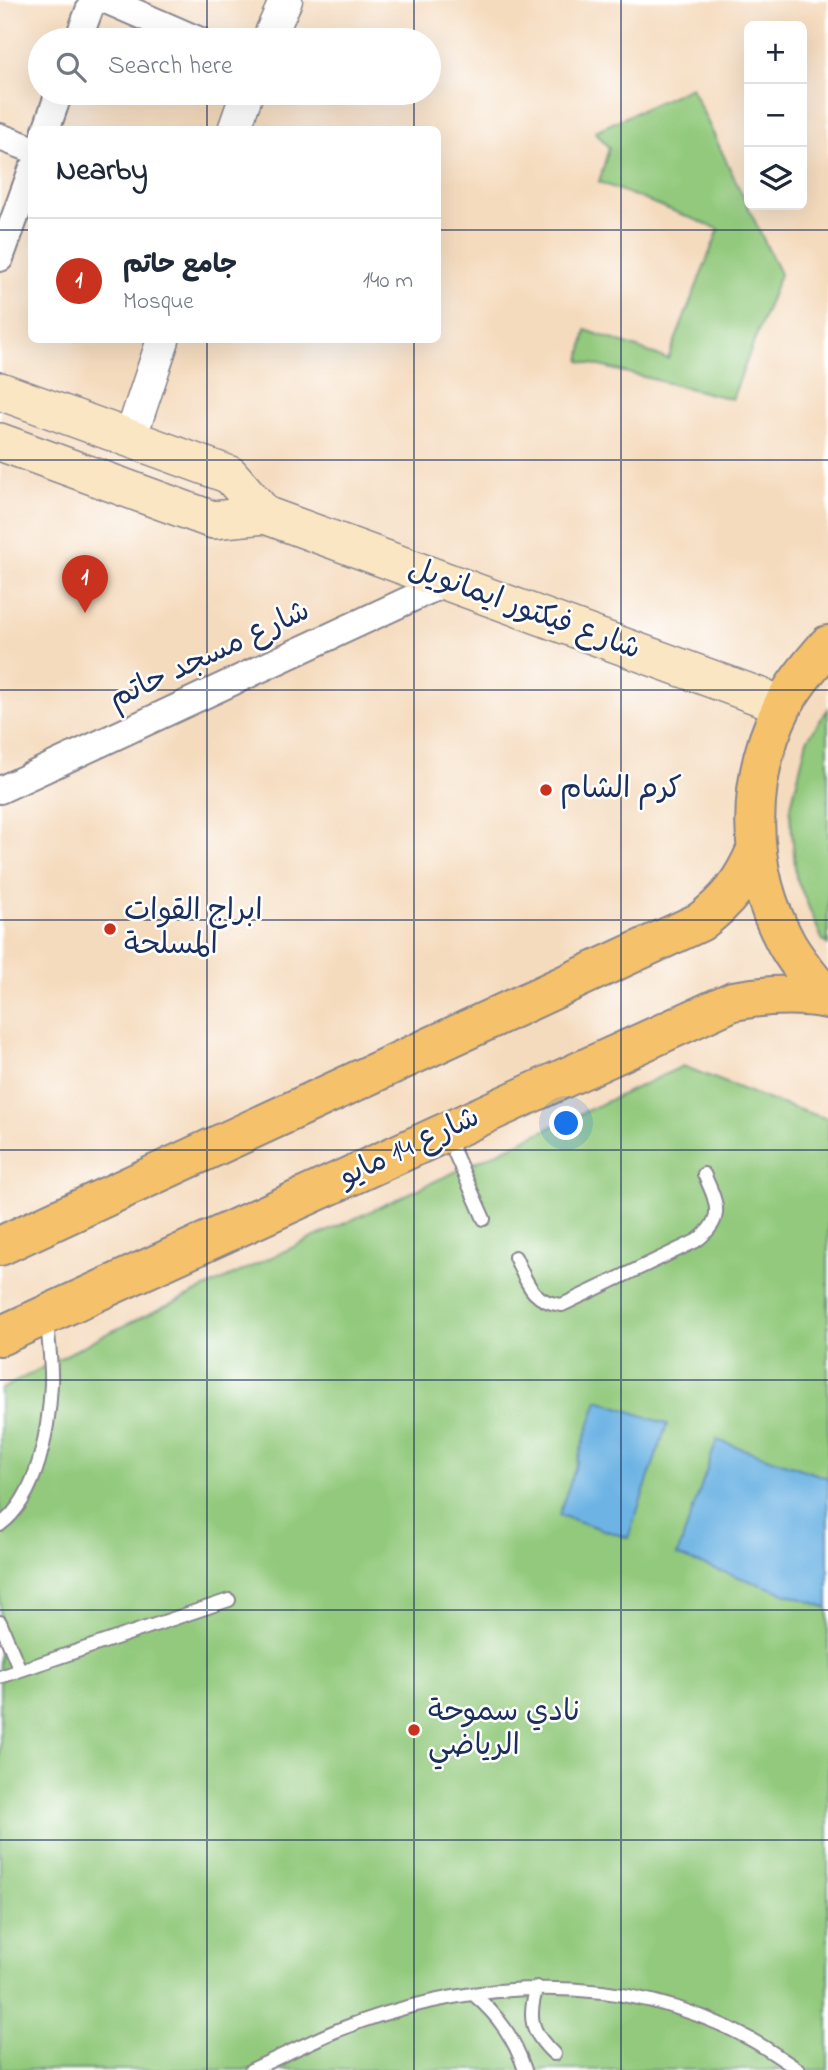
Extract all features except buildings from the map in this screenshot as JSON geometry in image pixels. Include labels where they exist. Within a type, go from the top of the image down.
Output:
[{"type":"main road","name":"شارع فيكتور ايمانويل","points":[[0,391],[230,475],[265,515]]},
{"type":"main road","name":"شارع فيكتور ايمانويل","points":[[0,442],[213,520],[265,515],[783,705]]},
{"type":"main road","points":[[828,645],[803,673],[783,705],[764,752],[755,800],[756,850],[765,896],[786,943],[803,970],[828,999]]},
{"type":"main road","points":[[0,1246],[700,922],[719,908],[735,891],[756,850]]},
{"type":"main road","name":"شارع 14 مايو","points":[[0,1336],[733,1000],[779,994],[828,999]]},
{"type":"street","points":[[82,28],[93,0]]},
{"type":"street","points":[[106,0],[170,28]]},
{"type":"street","points":[[273,28],[286,0]]},
{"type":"street","points":[[48,126],[55,105]]},
{"type":"street","points":[[235,126],[243,105]]},
{"type":"street","points":[[0,136],[28,147]]},
{"type":"street","points":[[0,258],[28,181]]},
{"type":"street","points":[[130,439],[162,343]]},
{"type":"street","name":"شارع مسجد حاتم","points":[[0,790],[447,582]]},
{"type":"lane","points":[[445,1132],[484,1219]]},
{"type":"lane","points":[[515,1257],[538,1298],[549,1303],[562,1304],[696,1241],[708,1232],[716,1219],[717,1203],[704,1174]]},
{"type":"lane","points":[[0,1525],[8,1519],[34,1481],[45,1435],[51,1384],[46,1315]]},
{"type":"lane","points":[[0,1677],[229,1600]]},
{"type":"lane","points":[[0,1622],[20,1670]]},
{"type":"lane","points":[[537,1987],[531,2006],[532,2024],[540,2041],[554,2054]]},
{"type":"lane","points":[[251,2070],[339,2030],[405,2008],[473,1994],[537,1987],[610,1992],[681,2009],[749,2038],[799,2070]]},
{"type":"lane","points":[[473,1994],[492,2010],[507,2029],[526,2070]]},
{"type":"green space","points":[[691,87],[744,198],[744,210],[750,210],[780,274],[732,399],[580,361],[586,330],[668,359],[719,229],[599,182],[609,148],[595,131]]},
{"type":"green space","points":[[828,709],[828,945],[822,939],[796,877],[790,810],[807,740]]},
{"type":"green space","name":"نادي سموحة الرياضي","points":[[683,1066],[772,1101],[828,1119],[828,2070],[0,2070],[0,1390],[102,1336]]},
{"type":"water","points":[[598,1400],[667,1424],[628,1538],[559,1515]]},
{"type":"water","points":[[717,1440],[828,1478],[828,1608],[677,1556]]},
{"type":"place","name":"جامع حاتم","points":[[85,613]]},
{"type":"place","name":"كرم الشام","points":[[546,790]]},
{"type":"place","name":"ابراج القوات المسلحة","points":[[110,929]]},
{"type":"place","name":"نادي سموحة الرياضي","points":[[414,1730]]}]
